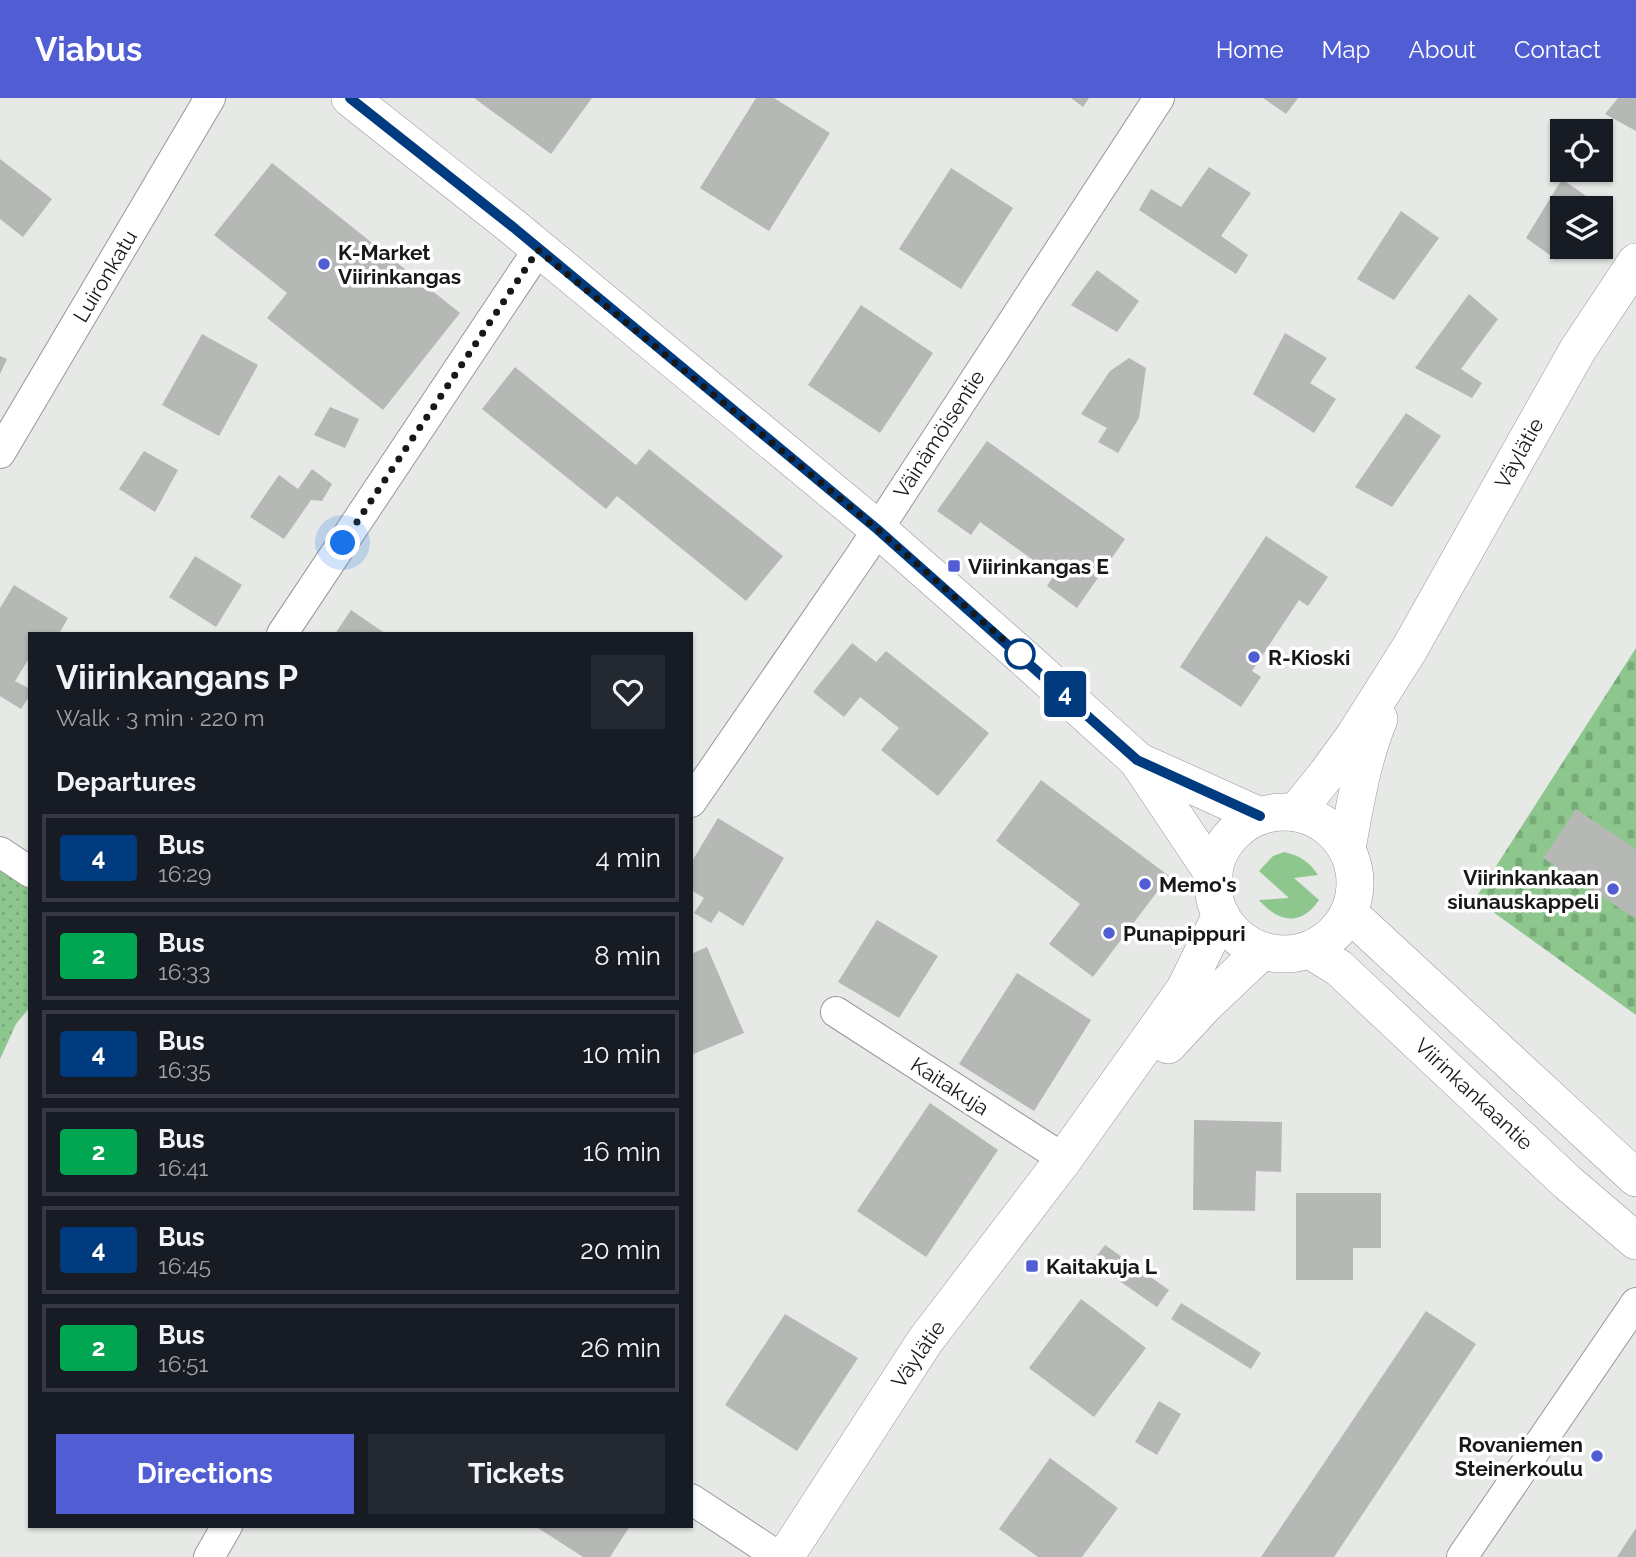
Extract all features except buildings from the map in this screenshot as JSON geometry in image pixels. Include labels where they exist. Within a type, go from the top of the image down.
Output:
[{"type":"street","name":"Luironkatu","points":[[0,453],[210,98]]},
{"type":"street","points":[[351,98],[513,227],[877,529],[1137,760],[1214,875]]},
{"type":"street","name":"Väinämöisentie","points":[[693,799],[877,529],[1158,98]]},
{"type":"street","points":[[283,632],[538,250]]},
{"type":"street","name":"Väylätie","points":[[1296,812],[1340,755],[1410,648],[1577,351],[1636,262]]},
{"type":"street","name":"Väylätie","points":[[1347,848],[1357,792],[1371,738],[1410,648]]},
{"type":"street","points":[[1137,760],[1260,816]]},
{"type":"street","points":[[1277,812],[1296,812],[1316,819],[1333,831],[1347,848],[1354,869],[1355,892],[1349,913],[1339,929],[1326,941],[1310,950],[1286,954],[1262,951],[1245,943],[1231,931],[1221,915],[1214,896],[1217,860],[1233,833],[1245,823],[1277,812]]},
{"type":"street","points":[[0,852],[28,871]]},
{"type":"street","points":[[1349,913],[1636,1178]]},
{"type":"street","name":"Väylätie","points":[[785,1557],[925,1341],[1064,1159],[1185,989],[1221,915]]},
{"type":"street","name":"Viirinkankaantie","points":[[1310,950],[1339,968],[1567,1182],[1636,1241]]},
{"type":"street","name":"Väylätie","points":[[1064,1159],[1205,1005],[1262,951]]},
{"type":"street","name":"Kaitakuja","points":[[836,1012],[1064,1159]]},
{"type":"street","points":[[1462,1557],[1636,1303]]},
{"type":"street","points":[[693,1500],[779,1557]]},
{"type":"street","points":[[209,1557],[226,1528]]},
{"type":"green space","points":[[1636,648],[1636,1015],[1475,899]]},
{"type":"green space","points":[[1284,852],[1304,860],[1318,875],[1294,878],[1319,900],[1312,909],[1297,918],[1282,917],[1259,900],[1289,898],[1259,871],[1273,856]]},
{"type":"green space","points":[[0,871],[28,888],[28,1009],[16,1024],[0,1059]]},
{"type":"bus line","name":"4","points":[[350,98],[513,227],[877,529],[1137,760],[1260,816]]},
{"type":"place","name":"K-Market Viirinkangas","points":[[324,264]]},
{"type":"place","name":"Viirinkangas E","points":[[954,566]]},
{"type":"place","name":"R-Kioski","points":[[1254,657]]},
{"type":"place","name":"Memo's","points":[[1145,884]]},
{"type":"place","name":"Viirinkankaan siunauskappeli","points":[[1613,889]]},
{"type":"place","name":"Punapippuri","points":[[1109,933]]},
{"type":"place","name":"Kaitakuja L","points":[[1032,1266]]},
{"type":"place","name":"Rovaniemen Steinerkoulu","points":[[1597,1456]]},
{"type":"route","points":[[343,543],[538,250],[877,529],[1023,657],[1020,654]]}]
